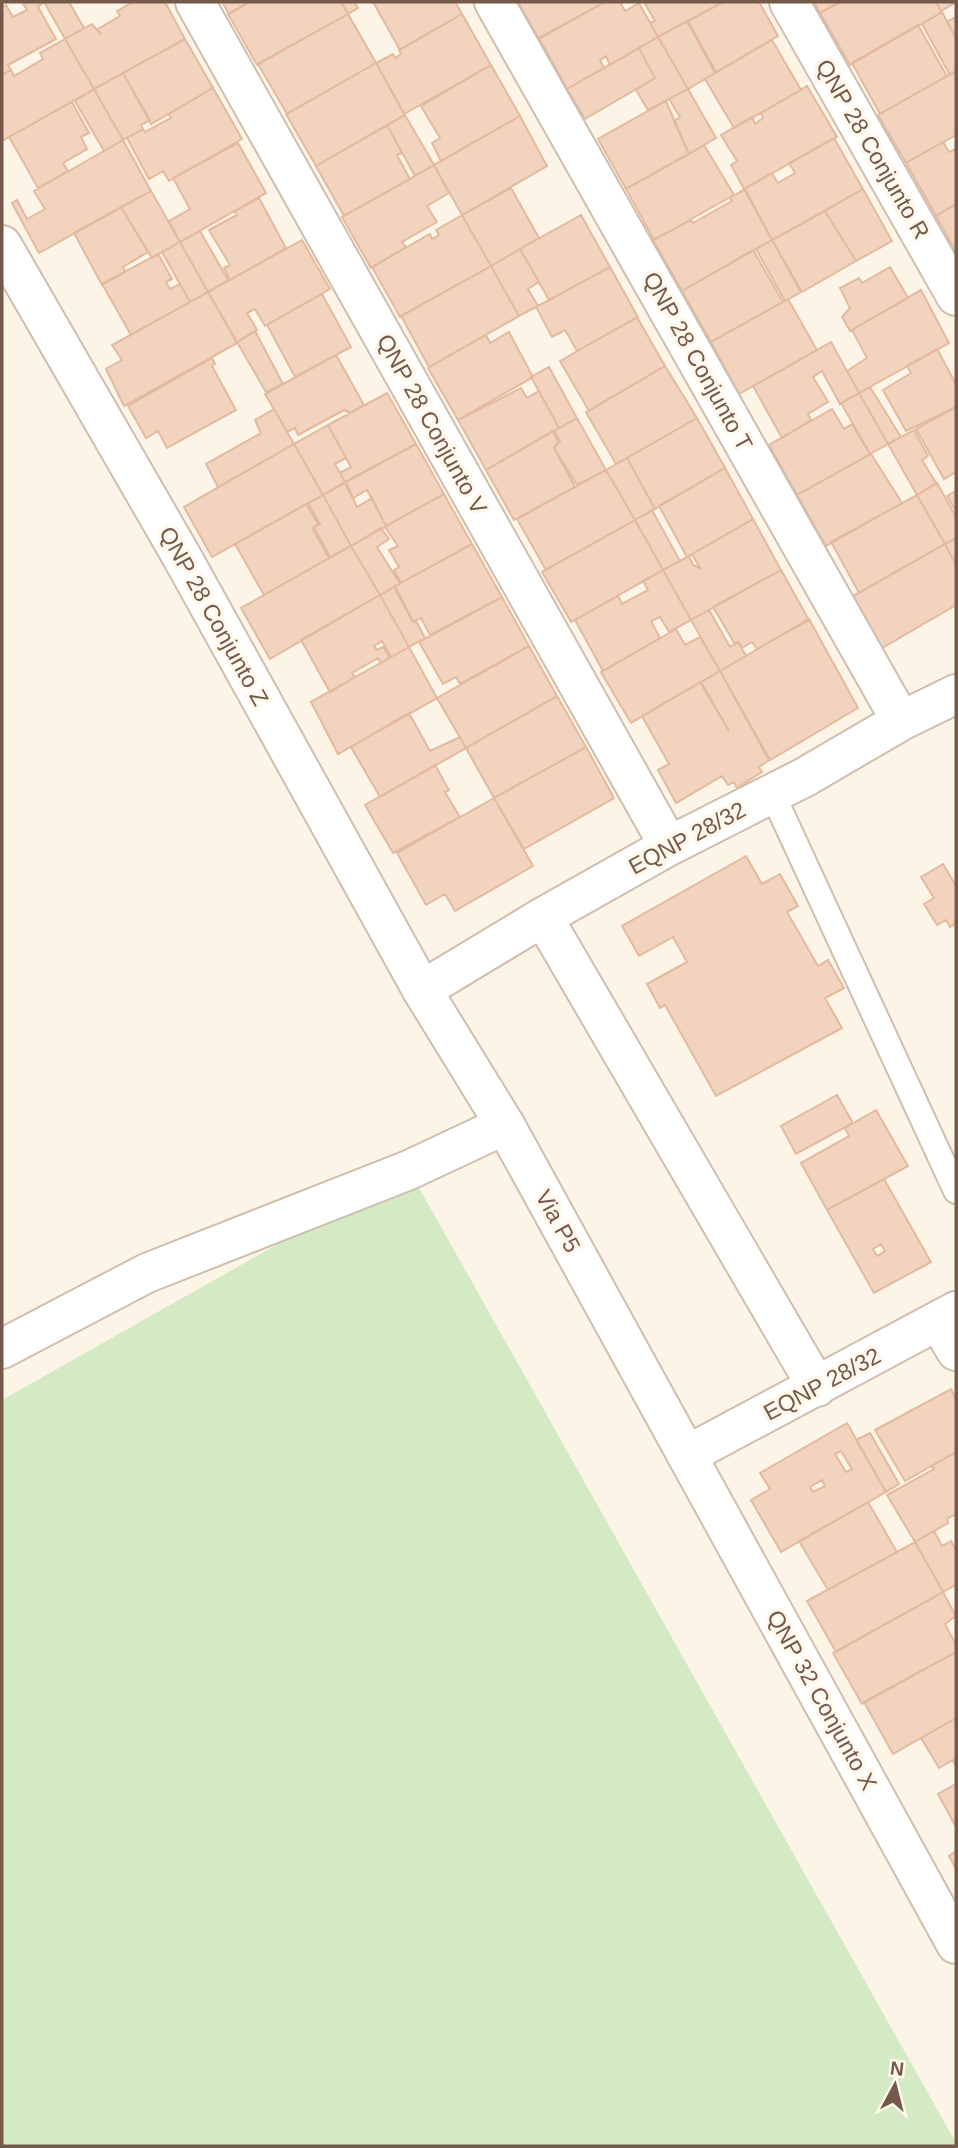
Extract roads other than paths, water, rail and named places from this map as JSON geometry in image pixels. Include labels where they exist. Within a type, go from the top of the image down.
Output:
[{"type":"street","name":"QNP 28 Conjunto V","points":[[195,2],[669,846]]},
{"type":"street","name":"QNP 28 Conjunto T","points":[[494,2],[901,721]]},
{"type":"street","name":"QNP 28 Conjunto R","points":[[789,2],[956,296]]},
{"type":"street","name":"QNP 28 Conjunto Z","points":[[2,245],[182,557],[422,990]]},
{"type":"street","name":"EQNP 28/32","points":[[422,990],[542,917],[669,846],[956,694]]},
{"type":"street","points":[[542,917],[817,1387]]},
{"type":"street","name":"Via P5","points":[[422,990],[505,1125],[687,1455]]},
{"type":"street","points":[[2,1349],[147,1273],[410,1170],[505,1125]]},
{"type":"street","name":"EQNP 28/32","points":[[687,1455],[817,1387],[951,1328]]},
{"type":"street","name":"QNP 32 Conjunto X","points":[[687,1455],[956,1944]]},
{"type":"lane","points":[[772,793],[956,1191]]}]
